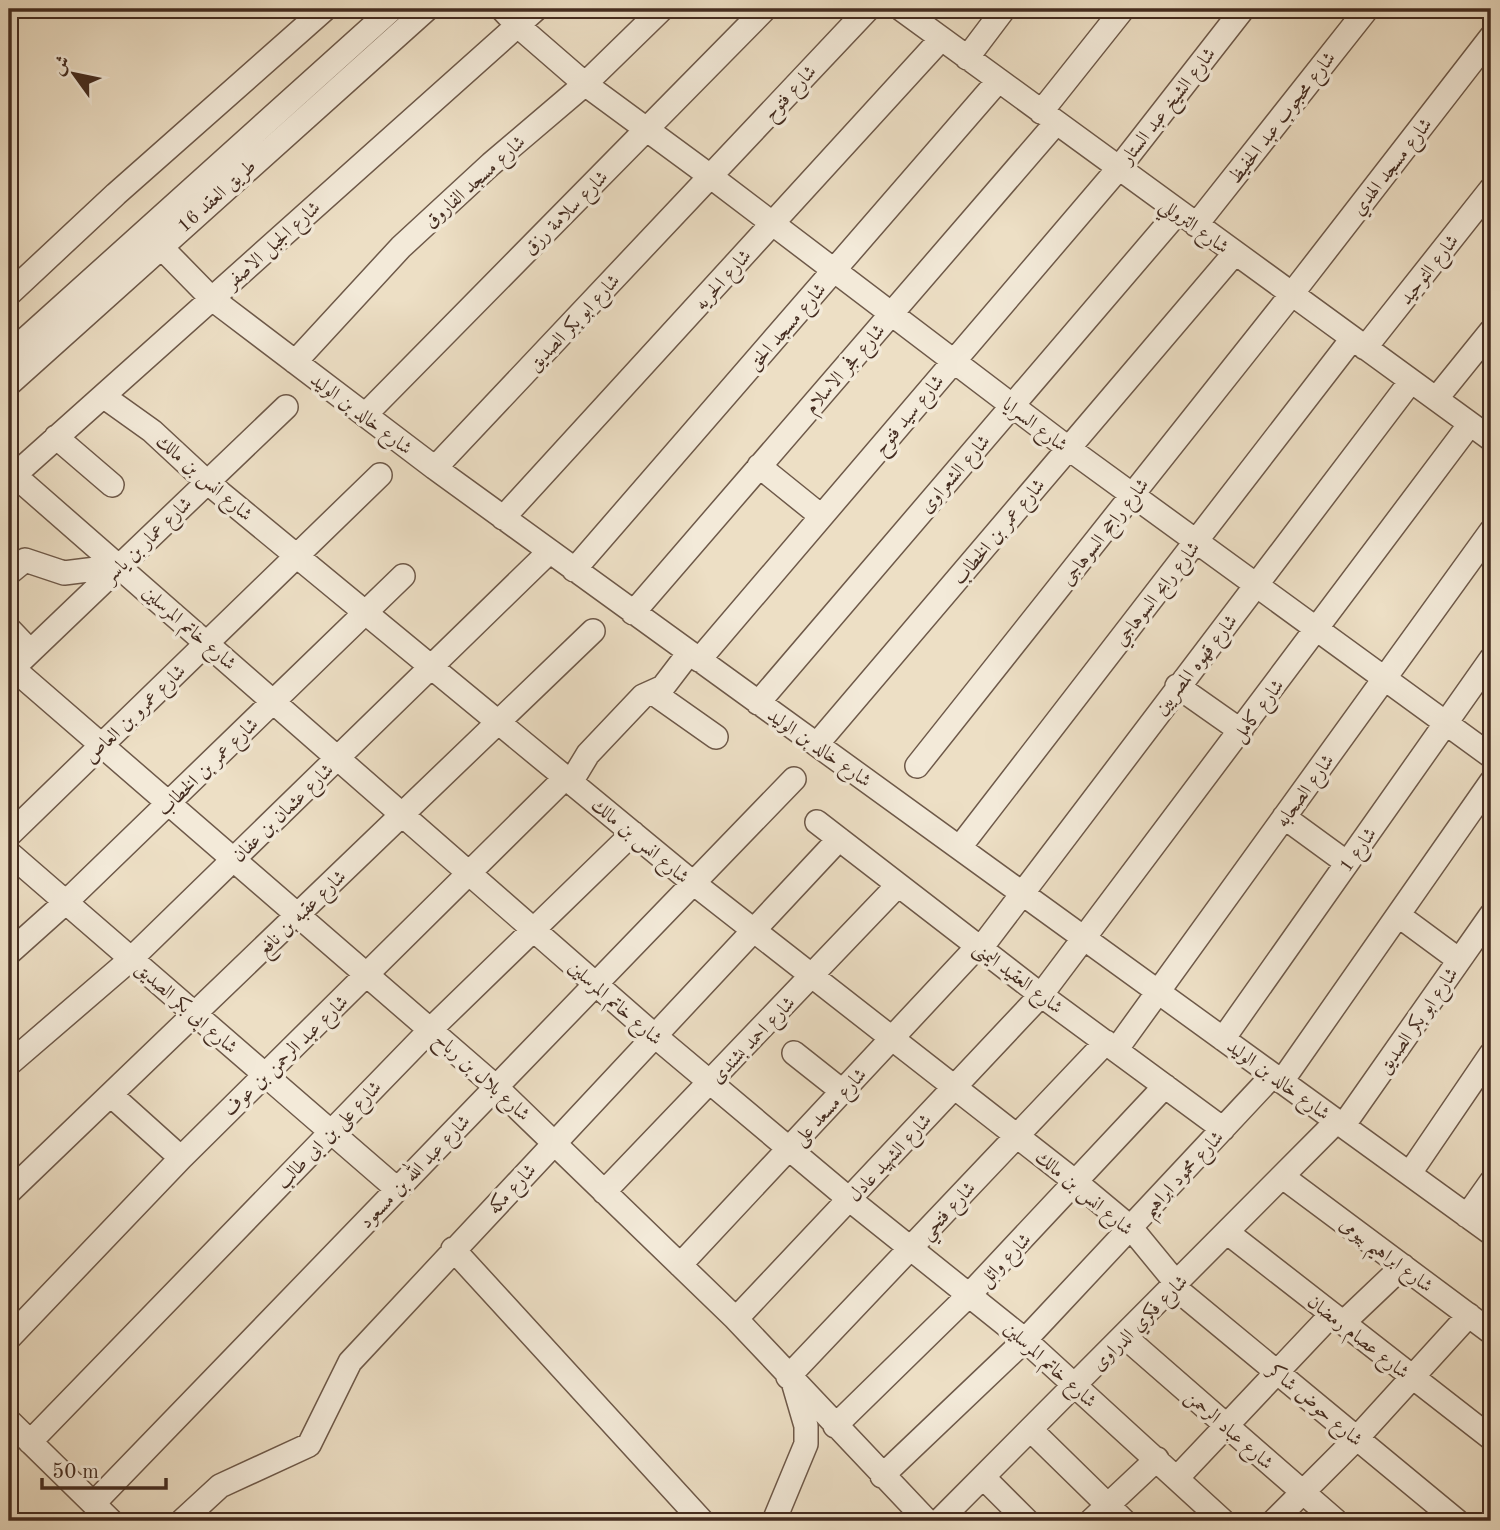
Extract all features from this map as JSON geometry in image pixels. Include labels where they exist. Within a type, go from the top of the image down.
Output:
[{"type":"street","points":[[9,294],[116,194],[325,9]]},
{"type":"street","name":"طريق العقد 16","points":[[9,354],[392,9]]},
{"type":"street","name":"طريق العقد 16","points":[[9,384],[426,9]]},
{"type":"street","name":"شارع الجبل الاصفر","points":[[11,477],[211,298],[509,17],[536,9]]},
{"type":"street","name":"شارع مسجد الفاروق","points":[[295,362],[401,247],[491,163],[585,84],[662,9]]},
{"type":"street","name":"شارع سلامة رزق","points":[[365,415],[765,9]]},
{"type":"street","name":"شارع فتوح","points":[[710,176],[868,9]]},
{"type":"street","name":"شارع التروللي","points":[[901,9],[1491,439]]},
{"type":"street","points":[[967,58],[1004,9]]},
{"type":"street","name":"شارع فجر الاسلام","points":[[633,613],[891,314],[1048,118],[1123,9]]},
{"type":"street","name":"شارع الشيخ عبد الستار","points":[[1118,169],[1243,9]]},
{"type":"street","name":"شارع محجوب عبد الحفيظ","points":[[1187,219],[1367,9]]},
{"type":"street","name":"شارع السرايا","points":[[509,17],[585,84],[773,223],[1068,449],[1491,756]]},
{"type":"street","name":"شارع مسجد الهدي","points":[[1291,295],[1491,37]]},
{"type":"street","name":"شارع الحريه","points":[[503,518],[941,39]]},
{"type":"street","name":"شارع مسجد الحق","points":[[574,570],[998,81]]},
{"type":"street","name":"شارع سيد فتوح","points":[[654,694],[694,657],[821,516],[1118,169]]},
{"type":"street","name":"شارع ابو بكر الصديق","points":[[435,468],[710,176]]},
{"type":"street","name":"شارع التوحيد","points":[[1358,343],[1491,189]]},
{"type":"street","name":"شارع الشعراوى","points":[[758,703],[1012,406],[1187,219]]},
{"type":"street","name":"شارع خالد بن الوليد","points":[[160,246],[211,298],[435,468],[694,657],[1087,937],[1491,1233]]},
{"type":"street","name":"شارع عمر بن الخطاب","points":[[817,744],[1234,254]]},
{"type":"street","name":"شارع راجح السوهاجى","points":[[917,766],[1291,295]]},
{"type":"street","points":[[1436,399],[1491,331]]},
{"type":"street","name":"شارع رابح السوهاجي","points":[[960,847],[1196,541],[1358,343]]},
{"type":"street","name":"شارع قهوه المصريين","points":[[979,947],[1411,381]]},
{"type":"street","name":"شارع انس بن مالك","points":[[103,396],[152,431],[207,482],[692,882],[1077,1183],[1131,1228],[1176,1285]]},
{"type":"street","name":"شارع عمار بن ياسر","points":[[10,668],[285,407]]},
{"type":"street","name":"شارع كامل","points":[[1041,995],[1470,424]]},
{"type":"street","points":[[56,437],[112,485]]},
{"type":"street","points":[[759,466],[821,516]]},
{"type":"street","name":"شارع عمرو بن العاص","points":[[9,835],[380,475]]},
{"type":"street","name":"شارع خاتم المرسلين","points":[[11,477],[208,642],[401,815],[710,1083],[1025,1340],[1223,1521]]},
{"type":"street","name":"شارع الصحابه","points":[[1111,1046],[1159,991],[1491,531]]},
{"type":"street","name":"شارع عثمان بن عفان","points":[[9,1065],[131,958],[550,552]]},
{"type":"street","points":[[9,573],[25,560],[64,573],[120,566]]},
{"type":"street","name":"شارع عمر بن الخطاب","points":[[9,953],[66,902],[403,576]]},
{"type":"street","points":[[9,629],[30,651]]},
{"type":"street","name":"شارع عقبه بن نافع","points":[[9,1192],[593,631]]},
{"type":"street","name":"شارع بلال بن رباح","points":[[10,668],[170,801],[495,1086],[736,1319],[927,1521]]},
{"type":"street","name":"شارع 1","points":[[1223,1039],[1446,723],[1488,669]]},
{"type":"street","points":[[1177,686],[1241,731]]},
{"type":"street","points":[[654,694],[716,737]]},
{"type":"street","name":"شارع عبد الرحمن بن عوف","points":[[9,1338],[265,1074],[568,779],[643,696],[654,694]]},
{"type":"street","name":"شارع عبد الله بن مسعود","points":[[94,1503],[794,779]]},
{"type":"street","name":"شارع محمود ابراهيم","points":[[882,1476],[1025,1340],[1223,1129],[1278,1078],[1398,915],[1491,782]]},
{"type":"street","points":[[1284,817],[1347,863]]},
{"type":"street","name":"شارع العقيد اليمنى","points":[[817,822],[1041,995],[1223,1129]]},
{"type":"street","name":"شارع على بن ابى طالب","points":[[30,1442],[431,1028],[633,833]]},
{"type":"street","name":"شارع مكه","points":[[183,1521],[220,1486],[309,1445],[350,1362],[839,839]]},
{"type":"street","name":"شارع ابى بكر الصديق","points":[[9,853],[397,1189]]},
{"type":"street","name":"شارع احمد بشندى","points":[[604,1192],[898,884]]},
{"type":"street","points":[[1398,915],[1459,960]]},
{"type":"street","name":"شارع ابو بكر الصديق","points":[[1340,1123],[1491,915]]},
{"type":"street","name":"شارع مسعد على","points":[[680,1265],[979,947]]},
{"type":"street","name":"شارع الشهيد عادل","points":[[736,1319],[1041,995]]},
{"type":"street","name":"شارع فتحي","points":[[791,1380],[911,1247],[1017,1136],[1111,1046]]},
{"type":"street","points":[[794,1053],[842,1091]]},
{"type":"street","points":[[1410,1173],[1483,1083],[1491,1054]]},
{"type":"street","name":"شارع وائل","points":[[835,1426],[970,1294],[1077,1183],[1165,1086]]},
{"type":"street","points":[[111,1095],[181,1158]]},
{"type":"street","name":"شارع فكري الدراوى","points":[[939,1521],[1340,1123]]},
{"type":"street","name":"شارع ابراهيم بيومى","points":[[1283,1177],[1491,1332]]},
{"type":"street","points":[[1467,1216],[1491,1182]]},
{"type":"street","name":"شارع عصام رمضان","points":[[1228,1233],[1491,1438]]},
{"type":"street","points":[[453,1250],[702,1521]]},
{"type":"street","points":[[1177,1478],[1277,1372],[1337,1318],[1402,1266]]},
{"type":"street","name":"شارع حوض شاكر","points":[[1176,1285],[1457,1521]]},
{"type":"street","points":[[1273,1521],[1357,1438],[1469,1315]]},
{"type":"street","name":"شارع عباد الرحمن","points":[[1125,1337],[1336,1521]]},
{"type":"street","points":[[774,1521],[806,1444],[806,1426],[791,1380]]},
{"type":"street","points":[[9,1421],[111,1521]]},
{"type":"street","points":[[1031,1430],[1108,1516],[1157,1459]]},
{"type":"street","points":[[983,1477],[1027,1521]]}]
